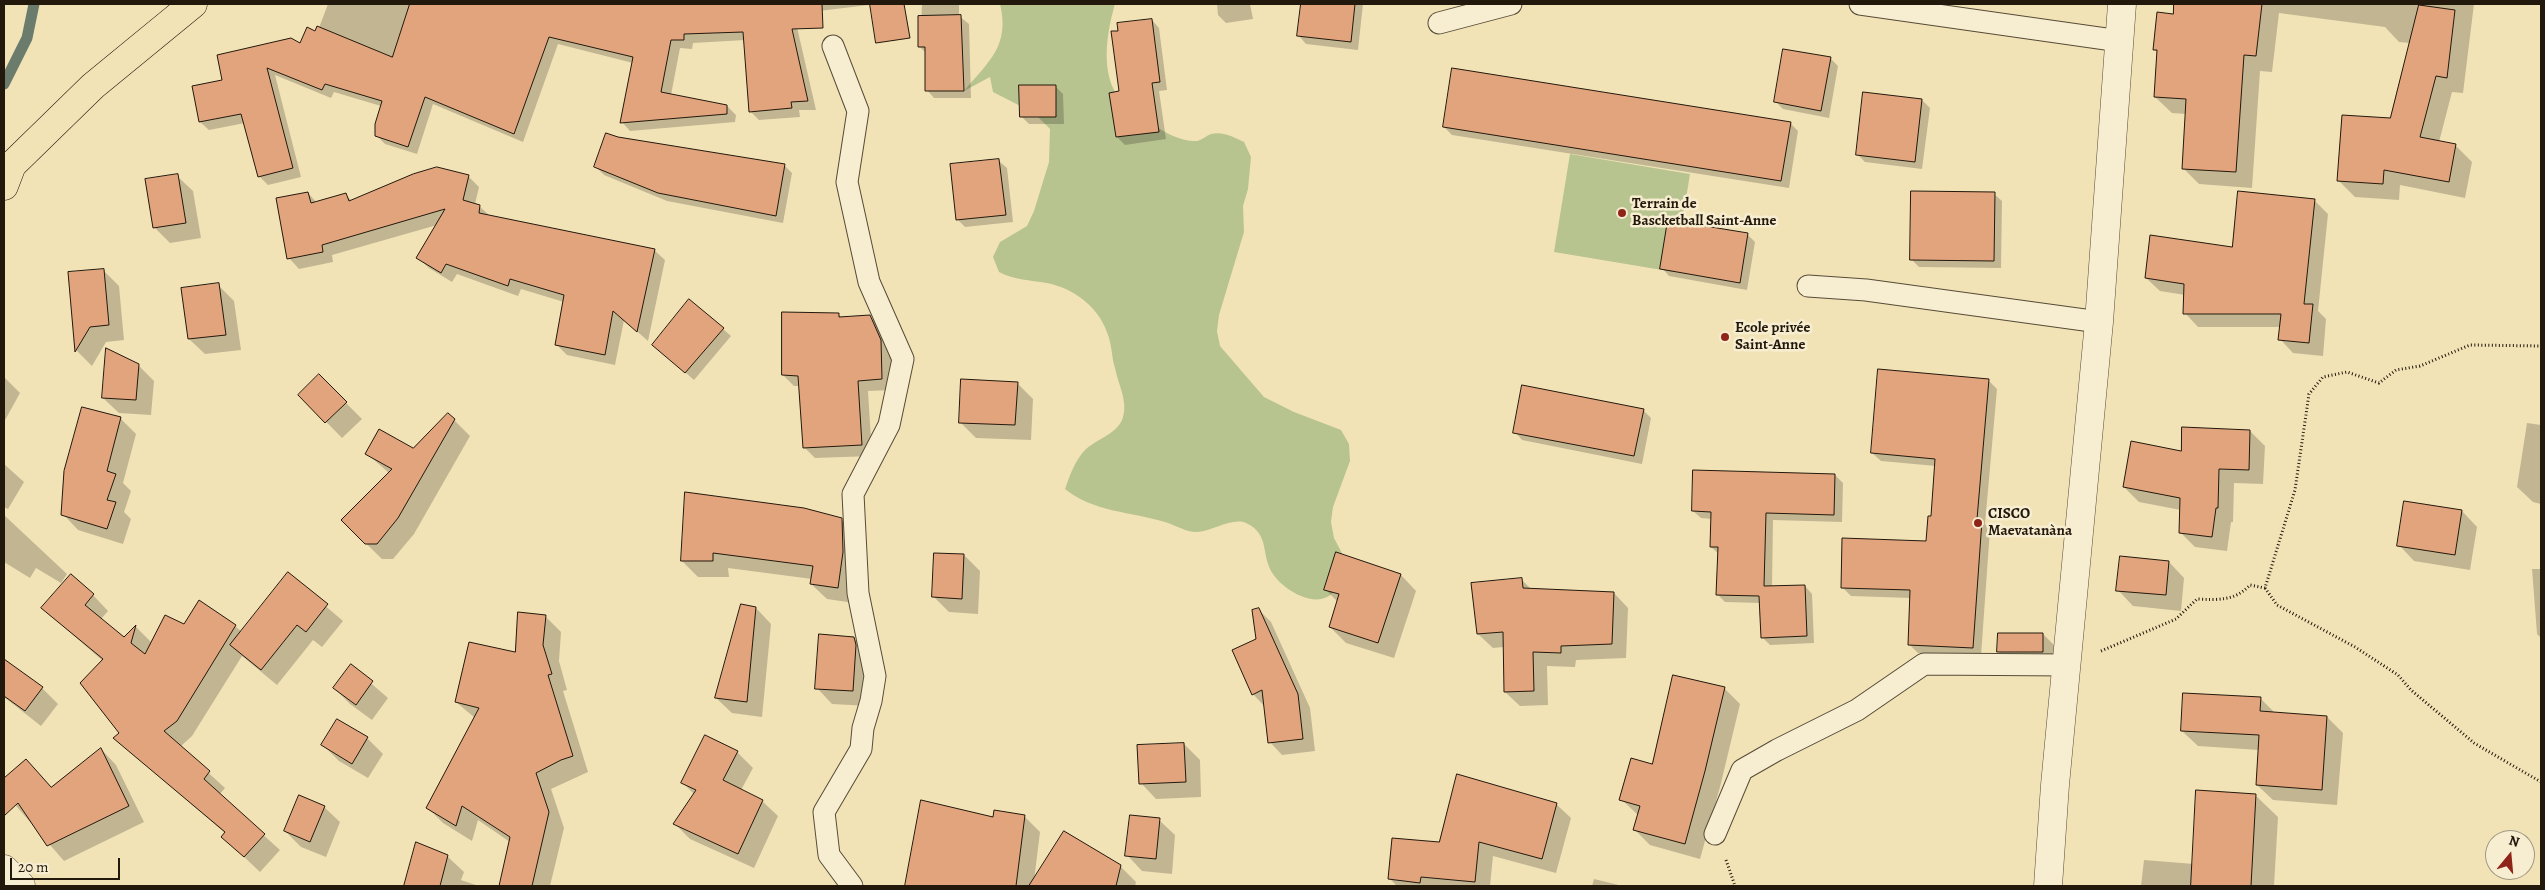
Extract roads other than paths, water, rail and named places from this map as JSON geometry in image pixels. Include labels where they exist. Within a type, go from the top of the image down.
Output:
[{"type":"main road","points":[[4,186],[12,165],[93,86],[193,4]]},
{"type":"street","points":[[2048,886],[2055,785],[2068,665],[2099,322],[2122,4]]},
{"type":"street","points":[[4,869],[21,886]]},
{"type":"lane","points":[[1439,23],[1511,4]]},
{"type":"lane","points":[[1860,4],[2120,41]]},
{"type":"lane","points":[[833,46],[858,112],[847,182],[869,282],[903,359],[889,426],[853,494],[858,593],[875,676],[871,701],[863,728],[861,748],[824,812],[829,856],[852,886]]},
{"type":"lane","points":[[1808,286],[1866,290],[2099,322]]},
{"type":"lane","points":[[1715,834],[1742,770],[1777,750],[1857,710],[1924,664],[2068,665]]},
{"type":"waterway","points":[[4,84],[27,38],[34,4]]},
{"type":"place","name":"Terrain de Bascketball Saint-Anne","points":[[1622,213]]},
{"type":"place","name":"Ecole privée Saint-Anne","points":[[1725,337]]},
{"type":"place","name":"CISCO Maevatanàna","points":[[1978,523]]}]
